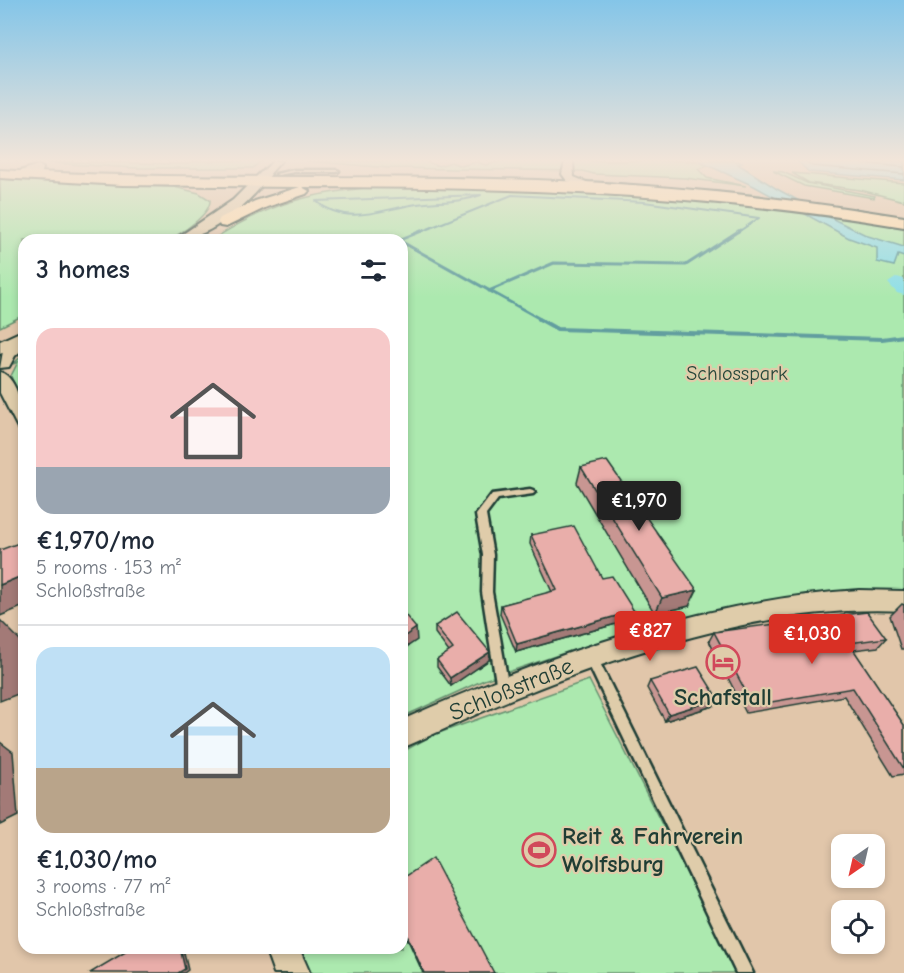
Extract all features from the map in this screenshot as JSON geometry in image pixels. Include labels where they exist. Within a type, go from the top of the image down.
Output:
[{"type":"main road","points":[[227,206],[227,216],[254,206]]},
{"type":"main road","points":[[800,206],[904,222]]},
{"type":"main road","points":[[860,206],[904,213]]},
{"type":"street","points":[[206,234],[237,206]]},
{"type":"street","points":[[192,234],[227,216]]},
{"type":"street","points":[[0,336],[18,326]]},
{"type":"street","points":[[2,371],[18,345]]},
{"type":"street","points":[[18,346],[8,354],[2,371],[18,410]]},
{"type":"street","name":"Schloßstraße","points":[[408,731],[503,689],[591,657],[763,612],[865,598],[904,601]]},
{"type":"street","points":[[284,954],[292,973]]},
{"type":"lane","points":[[503,689],[487,592],[488,555],[482,515],[495,496],[530,492]]},
{"type":"lane","points":[[591,657],[745,973]]},
{"type":"green space","points":[[0,206],[209,206],[200,217],[179,234],[18,234],[18,318],[0,327]]},
{"type":"green space","name":"Schlosspark","points":[[278,206],[758,206],[904,228],[904,592],[764,602],[647,626],[600,644],[573,650],[484,680],[408,714],[408,234],[222,234]]},
{"type":"green space","points":[[18,362],[18,394],[11,376]]},
{"type":"green space","name":"Reit & Fahrverein Wolfsburg","points":[[589,680],[737,973],[306,973],[298,954],[408,954],[408,749],[433,735]]},
{"type":"water","points":[[791,206],[809,206],[868,236],[904,247],[904,257],[898,255],[894,266],[877,262],[877,248],[849,238]]},
{"type":"building","points":[[607,461],[697,590],[662,598],[581,467]]},
{"type":"building","points":[[574,526],[602,578],[612,576],[634,611],[517,644],[501,605],[557,590],[531,535]]},
{"type":"building","points":[[18,543],[18,578],[0,585],[0,550]]},
{"type":"building","points":[[457,612],[490,652],[450,678],[437,660],[453,649],[435,626]]},
{"type":"building","points":[[867,612],[886,638],[849,643],[904,725],[904,769],[853,688],[753,705],[714,632]]},
{"type":"building","points":[[408,618],[416,628],[408,634]]},
{"type":"building","points":[[698,667],[718,699],[669,714],[650,681]]},
{"type":"building","points":[[433,858],[494,973],[424,973],[408,937],[408,875]]},
{"type":"building","points":[[122,954],[181,954],[185,969],[178,973],[90,973]]},
{"type":"waterway","points":[[324,206],[352,215],[405,206]]},
{"type":"waterway","points":[[420,232],[484,206]]},
{"type":"waterway","points":[[676,206],[759,218],[738,232]]},
{"type":"waterway","points":[[408,236],[424,230]]},
{"type":"waterway","points":[[490,291],[554,263],[686,265],[740,230]]},
{"type":"waterway","points":[[408,245],[490,291]]},
{"type":"waterway","points":[[897,283],[904,289]]},
{"type":"waterway","points":[[490,291],[542,320]]},
{"type":"waterway","points":[[539,319],[557,329],[882,339],[904,336]]},
{"type":"place","name":"Schafstall","points":[[723,662]]},
{"type":"place","name":"Reit & Fahrverein Wolfsburg","points":[[539,850]]}]
